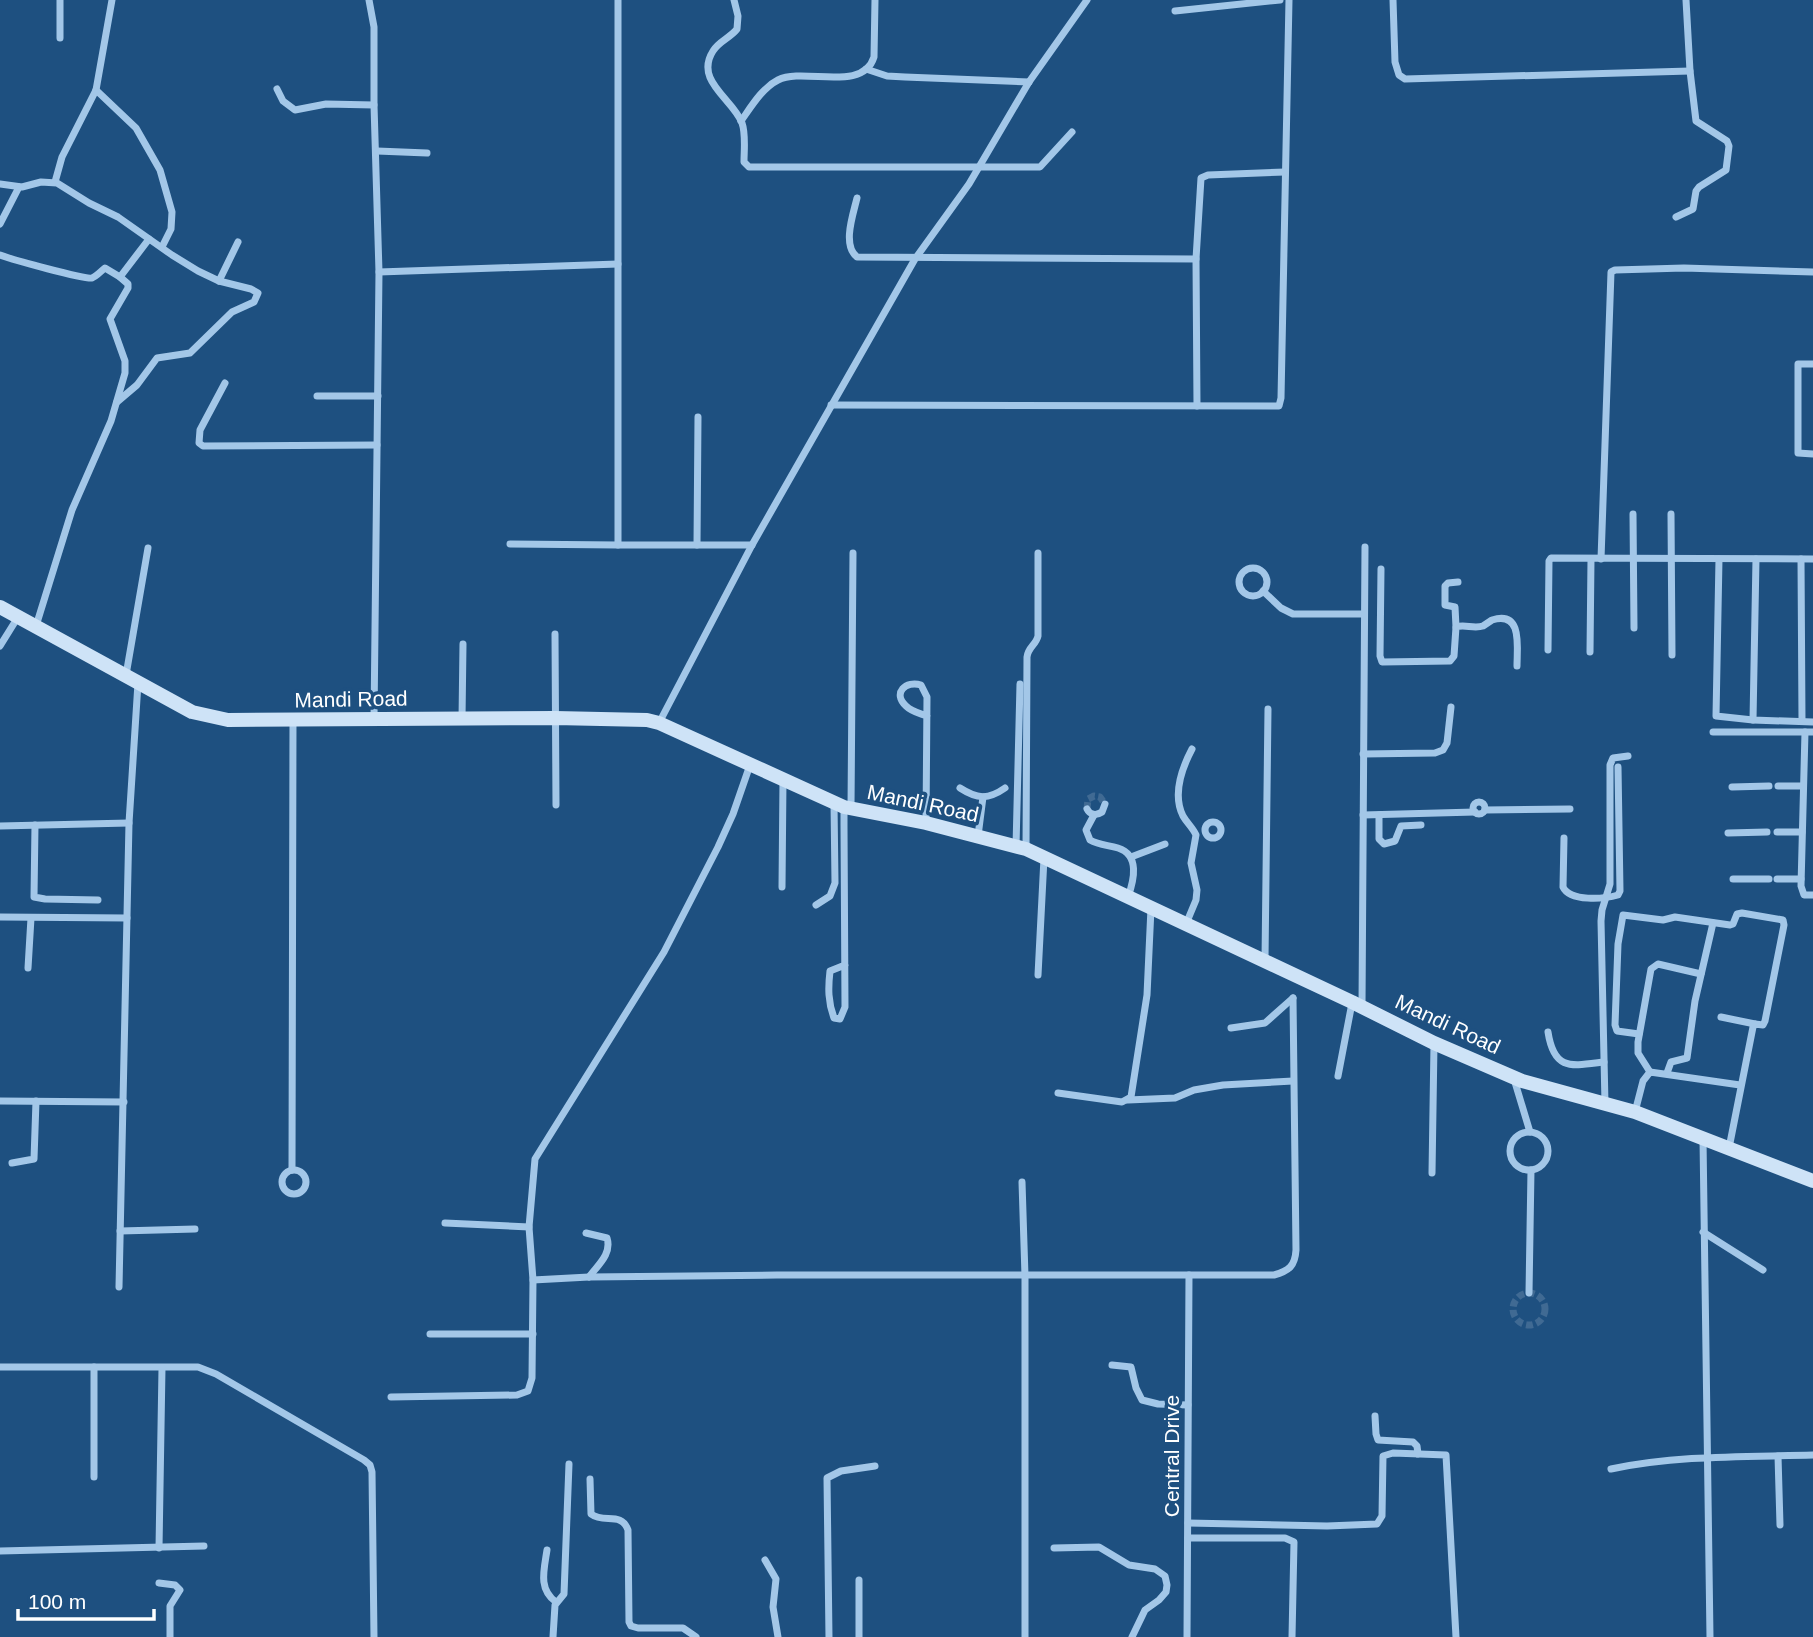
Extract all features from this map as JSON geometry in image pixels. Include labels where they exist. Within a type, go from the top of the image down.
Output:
[{"type":"street","points":[[60,0],[60,38]]},
{"type":"street","points":[[55,182],[62,157],[96,90],[112,0]]},
{"type":"street","points":[[369,0],[374,27],[379,272],[374,719]]},
{"type":"street","points":[[618,0],[618,545]]},
{"type":"street","points":[[734,0],[738,16],[737,29],[713,50],[708,71],[714,85],[741,121],[744,129],[744,162],[749,167],[1042,166],[1072,132]]},
{"type":"street","points":[[741,121],[767,88],[780,79],[799,76],[849,76],[866,69],[874,57],[875,0]]},
{"type":"street","points":[[659,723],[752,545],[915,259],[980,167],[1030,82],[1087,0]]},
{"type":"street","points":[[1175,10],[1280,0]]},
{"type":"street","points":[[831,405],[1280,405],[1289,0]]},
{"type":"street","points":[[1393,0],[1395,62],[1399,75],[1405,79],[1690,71]]},
{"type":"street","points":[[1676,217],[1695,207],[1697,189],[1723,173],[1728,163],[1728,143],[1696,121],[1686,0]]},
{"type":"street","points":[[866,69],[905,78],[1030,82]]},
{"type":"street","points":[[277,89],[283,101],[295,110],[326,104],[374,105]]},
{"type":"street","points":[[96,90],[136,128],[160,170],[173,212],[171,229],[162,247]]},
{"type":"street","points":[[377,152],[426,153]]},
{"type":"street","points":[[1197,406],[1196,259],[1199,184],[1202,177],[1285,172]]},
{"type":"street","points":[[0,184],[19,187],[55,182],[118,217],[172,255],[219,281],[258,293],[251,304],[229,314],[190,353],[156,358],[136,385],[117,402]]},
{"type":"street","points":[[0,224],[19,187]]},
{"type":"street","points":[[857,198],[849,234],[850,249],[857,257],[1196,259]]},
{"type":"street","points":[[120,277],[149,239]]},
{"type":"street","points":[[219,281],[238,242]]},
{"type":"street","points":[[0,255],[85,279],[93,278],[105,268],[128,284],[110,319],[126,368],[117,402],[98,453],[75,502],[36,626]]},
{"type":"street","points":[[379,272],[618,264]]},
{"type":"street","points":[[1601,559],[1611,272],[1684,268],[1813,272]]},
{"type":"street","points":[[1813,363],[1798,364],[1798,453],[1813,454]]},
{"type":"street","points":[[226,383],[200,430],[199,443],[203,446],[377,445]]},
{"type":"street","points":[[317,396],[378,396]]},
{"type":"street","points":[[697,545],[698,417]]},
{"type":"street","points":[[1633,514],[1634,628]]},
{"type":"street","points":[[1671,514],[1672,655]]},
{"type":"street","points":[[510,544],[752,545]]},
{"type":"street","points":[[1338,1076],[1357,1005],[1363,815],[1365,547]]},
{"type":"street","points":[[119,1287],[132,679],[148,548]]},
{"type":"street","points":[[845,965],[830,971],[829,1004],[834,1018],[840,1019],[843,1014],[845,965],[843,806],[853,553]]},
{"type":"street","points":[[1021,848],[1027,656],[1038,636],[1038,553]]},
{"type":"street","points":[[1590,652],[1591,559]]},
{"type":"street","points":[[1719,559],[1716,716],[1813,722]]},
{"type":"street","points":[[1753,720],[1756,559]]},
{"type":"street","points":[[1801,559],[1802,721]]},
{"type":"street","points":[[1548,650],[1549,560],[1813,559]]},
{"type":"street","points":[[1381,569],[1382,662],[1450,661],[1454,656],[1455,607],[1445,605],[1445,592],[1448,583],[1458,582]]},
{"type":"street","points":[[1263,591],[1293,614],[1363,614]]},
{"type":"street","points":[[1364,594],[1381,594]]},
{"type":"street","name":"Mandi Road","points":[[0,607],[192,712],[228,720],[555,718],[648,720],[659,723],[843,806],[926,823],[1021,848],[1434,1043],[1514,1078],[1550,1091],[1635,1112],[1813,1181]]},
{"type":"street","points":[[0,646],[18,617]]},
{"type":"street","points":[[1455,627],[1479,627],[1496,620],[1511,620],[1517,629],[1517,666]]},
{"type":"street","points":[[555,634],[556,804]]},
{"type":"street","points":[[462,719],[463,644]]},
{"type":"street","points":[[926,823],[927,716],[927,697],[921,685],[913,682],[907,684],[900,695],[902,701],[916,712],[927,716]]},
{"type":"street","points":[[1020,684],[1021,848]]},
{"type":"street","points":[[1363,754],[1435,753],[1443,750],[1447,743],[1451,707]]},
{"type":"street","points":[[1265,961],[1268,709]]},
{"type":"street","points":[[292,1170],[293,720]]},
{"type":"street","points":[[1713,732],[1809,732],[1804,761],[1801,875],[1803,893],[1813,895]]},
{"type":"street","points":[[1186,924],[1197,890],[1191,863],[1196,835],[1182,814],[1179,792],[1182,770],[1192,749]]},
{"type":"street","points":[[1605,1105],[1601,921],[1610,884],[1609,765],[1613,758],[1628,756]]},
{"type":"street","points":[[1804,761],[1813,761]]},
{"type":"street","points":[[391,1397],[526,1393],[532,1378],[533,1334],[529,1227],[533,1168],[538,1152],[664,952],[718,847],[750,765]]},
{"type":"street","points":[[1564,838],[1563,887],[1566,894],[1607,898],[1618,895],[1618,767]]},
{"type":"street","points":[[782,887],[783,780]]},
{"type":"street","points":[[1732,787],[1803,786]]},
{"type":"street","points":[[960,788],[977,797],[990,797],[1004,788]]},
{"type":"street","points":[[978,836],[983,797]]},
{"type":"street","points":[[1105,804],[1102,812],[1094,815],[1087,830],[1090,840],[1120,849],[1131,857],[1134,871],[1128,897]]},
{"type":"street","points":[[816,905],[830,896],[835,883],[843,806]]},
{"type":"street","points":[[1087,808],[1094,815]]},
{"type":"street","points":[[1363,815],[1480,814],[1485,810],[1570,809]]},
{"type":"street","points":[[1379,815],[1379,839],[1384,844],[1395,841],[1401,826],[1421,825]]},
{"type":"street","points":[[0,825],[129,823]]},
{"type":"street","points":[[35,825],[34,897],[46,900],[98,900]]},
{"type":"street","points":[[1728,833],[1767,832]]},
{"type":"street","points":[[1777,832],[1802,832]]},
{"type":"street","points":[[1196,835],[1206,833]]},
{"type":"street","points":[[1131,857],[1165,844]]},
{"type":"street","points":[[1038,975],[1044,858]]},
{"type":"street","points":[[1733,879],[1773,879],[1813,871]]},
{"type":"street","points":[[1128,1100],[1132,1094],[1146,1008],[1151,908]]},
{"type":"street","points":[[1639,1034],[1617,1031],[1615,1025],[1618,944],[1623,915],[1732,924],[1737,914],[1742,913],[1781,919],[1784,922],[1765,1023],[1755,1024],[1721,1017]]},
{"type":"street","points":[[0,917],[127,918]]},
{"type":"street","points":[[29,968],[31,918]]},
{"type":"street","points":[[1667,1073],[1671,1062],[1687,1058],[1695,1001],[1713,923]]},
{"type":"street","points":[[1650,1072],[1639,1053],[1639,1034],[1652,967],[1658,964],[1701,974]]},
{"type":"street","points":[[533,1280],[589,1277],[1275,1275],[1290,1269],[1296,1250],[1293,998],[1265,1023],[1231,1028]]},
{"type":"street","points":[[1729,1147],[1755,1024]]},
{"type":"street","points":[[1548,1032],[1552,1051],[1565,1064],[1574,1066],[1604,1062]]},
{"type":"street","points":[[1432,1173],[1434,1043]]},
{"type":"street","points":[[1650,1072],[1740,1086]]},
{"type":"street","points":[[1635,1112],[1643,1081],[1650,1072]]},
{"type":"street","points":[[1514,1078],[1530,1132],[1545,1140],[1548,1151],[1545,1162],[1531,1170],[1514,1163],[1510,1152],[1518,1136],[1530,1132]]},
{"type":"street","points":[[1058,1093],[1122,1102],[1171,1099],[1194,1090],[1223,1085],[1293,1081]]},
{"type":"street","points":[[0,1101],[124,1102]]},
{"type":"street","points":[[12,1163],[34,1159],[36,1101]]},
{"type":"street","points":[[1703,1139],[1710,1637]]},
{"type":"street","points":[[1529,1293],[1531,1170]]},
{"type":"street","points":[[1023,1182],[1025,1637]]},
{"type":"street","points":[[445,1223],[529,1227]]},
{"type":"street","points":[[120,1231],[195,1229]]},
{"type":"street","points":[[1703,1232],[1763,1270]]},
{"type":"street","points":[[586,1233],[607,1238],[609,1246],[589,1277]]},
{"type":"street","name":"Central Drive","points":[[1187,1637],[1189,1275]]},
{"type":"street","points":[[430,1334],[533,1334]]},
{"type":"street","points":[[1112,1366],[1132,1367],[1136,1388],[1142,1400],[1158,1404],[1188,1405]]},
{"type":"street","points":[[0,1367],[205,1369],[370,1465],[374,1637]]},
{"type":"street","points":[[94,1367],[94,1477]]},
{"type":"street","points":[[159,1548],[162,1368]]},
{"type":"street","points":[[1375,1416],[1378,1440],[1413,1442],[1417,1446],[1418,1454]]},
{"type":"street","points":[[1188,1522],[1327,1526],[1377,1524],[1382,1516],[1383,1456],[1389,1453],[1444,1455],[1447,1457],[1456,1637]]},
{"type":"street","points":[[1611,1469],[1650,1461],[1707,1456],[1813,1455]]},
{"type":"street","points":[[1779,1456],[1780,1525]]},
{"type":"street","points":[[553,1637],[554,1610],[564,1591],[569,1464]]},
{"type":"street","points":[[829,1637],[827,1478],[841,1471],[875,1466]]},
{"type":"street","points":[[590,1479],[591,1514],[596,1518],[624,1521],[628,1530],[631,1626],[683,1628],[696,1637]]},
{"type":"street","points":[[1188,1538],[1284,1538],[1294,1542],[1292,1637]]},
{"type":"street","points":[[0,1551],[204,1546]]},
{"type":"street","points":[[1055,1548],[1099,1547],[1129,1565],[1160,1571],[1167,1585],[1166,1592],[1144,1610],[1132,1637]]},
{"type":"street","points":[[547,1550],[543,1583],[546,1593],[556,1602]]},
{"type":"street","points":[[765,1560],[775,1579],[773,1607],[778,1637]]},
{"type":"street","points":[[859,1580],[859,1637]]},
{"type":"street","points":[[159,1583],[175,1585],[180,1590],[170,1606],[170,1637]]},
{"type":"tunnel","points":[[1087,809],[1088,799],[1094,796],[1100,797],[1105,804]]},
{"type":"tunnel","points":[[1529,1293],[1540,1298],[1545,1309],[1540,1320],[1529,1325],[1518,1320],[1513,1309],[1518,1298],[1529,1293]]}]
